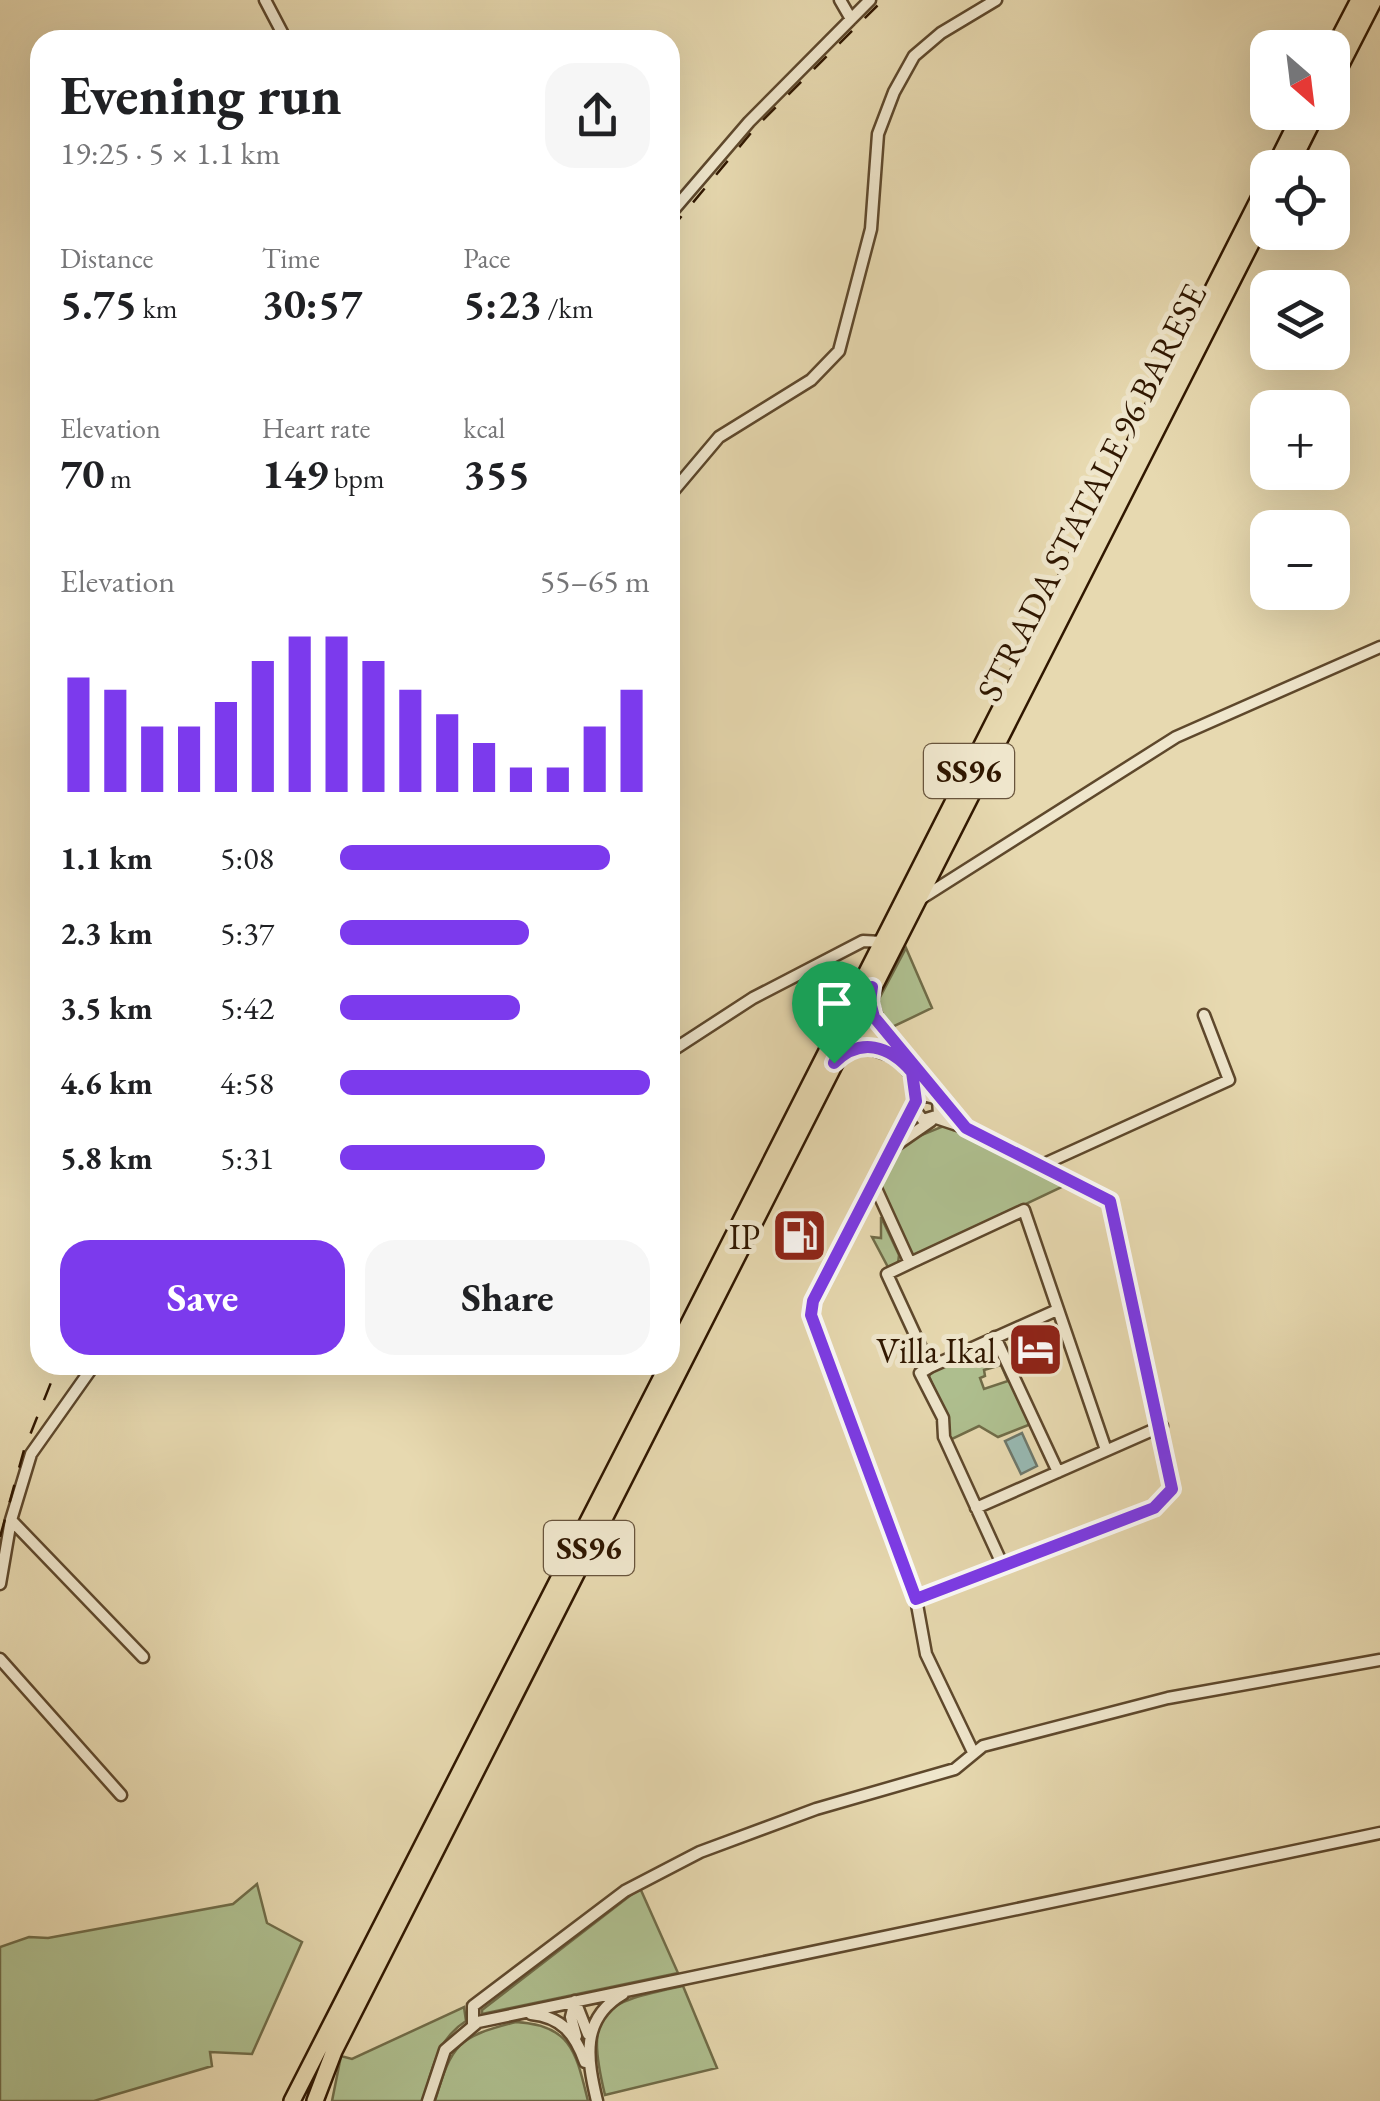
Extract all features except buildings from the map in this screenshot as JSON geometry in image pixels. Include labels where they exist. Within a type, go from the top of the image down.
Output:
[{"type":"main road","points":[[1343,30],[1359,0]]},
{"type":"main road","points":[[1350,47],[1374,0]]},
{"type":"main road","name":"STRADA STATALE 96 BARESE","points":[[680,1341],[1250,216]]},
{"type":"main road","name":"STRADA STATALE 96 BARESE","points":[[680,1364],[1250,245]]},
{"type":"main road","name":"STRADA STATALE 96 BARESE","points":[[338,2031],[663,1375]]},
{"type":"main road","name":"STRADA STATALE 96 BARESE","points":[[338,2031],[674,1375]]},
{"type":"main road","points":[[325,2101],[338,2031]]},
{"type":"main road","name":"SS96","points":[[292,2101],[338,2031]]},
{"type":"main road","name":"SS96","points":[[307,2101],[338,2031]]},
{"type":"main road","name":"SS96","points":[[316,2101],[338,2031]]},
{"type":"street","points":[[265,0],[281,30]]},
{"type":"street","points":[[840,0],[851,19]]},
{"type":"street","points":[[680,202],[750,122],[870,0]]},
{"type":"street","points":[[680,483],[719,437],[812,380],[839,351],[871,228],[878,134],[894,92],[914,56],[941,33],[996,0]]},
{"type":"street","points":[[917,900],[1176,738],[1380,647]]},
{"type":"street","points":[[680,1045],[753,998],[863,941],[882,942]]},
{"type":"street","points":[[872,987],[874,1017],[938,1099],[966,1128]]},
{"type":"street","points":[[1042,1166],[1228,1080],[1204,1015]]},
{"type":"street","points":[[834,1063],[849,1048],[860,1045],[887,1052],[912,1072],[916,1114],[966,1128],[1110,1201],[1170,1473],[1172,1489],[1154,1508],[916,1599]]},
{"type":"street","points":[[938,1099],[927,1094],[916,1101],[813,1301],[811,1315],[916,1599],[926,1654],[973,1752]]},
{"type":"street","points":[[891,1148],[934,1119],[941,1111],[938,1099]]},
{"type":"street","points":[[874,1184],[910,1264]]},
{"type":"street","points":[[930,1367],[887,1274],[1024,1210],[1106,1450]]},
{"type":"street","points":[[1003,1566],[944,1437],[943,1418],[920,1373],[1057,1310]]},
{"type":"street","points":[[995,1337],[1058,1472]]},
{"type":"street","points":[[0,1584],[11,1520],[31,1454],[87,1375]]},
{"type":"street","points":[[976,1508],[1162,1426]]},
{"type":"street","points":[[11,1520],[143,1657]]},
{"type":"street","points":[[0,1660],[122,1795]]},
{"type":"street","points":[[473,2024],[473,2006],[612,1900],[662,1870],[816,1808],[954,1769],[973,1752],[1168,1698],[1380,1660]]},
{"type":"street","points":[[428,2101],[446,2050],[473,2024],[1380,1832]]},
{"type":"street","points":[[584,2041],[603,2009],[638,1987]]},
{"type":"street","points":[[575,2001],[597,2101]]},
{"type":"street","points":[[509,2016],[547,2016],[584,2041]]},
{"type":"green space","points":[[906,948],[932,1008],[888,1029],[878,1001]]},
{"type":"green space","points":[[946,1125],[1066,1185],[911,1258],[877,1186],[902,1143]]},
{"type":"green space","points":[[881,1217],[899,1255],[898,1264],[889,1269],[872,1237],[881,1238]]},
{"type":"green space","points":[[989,1348],[1001,1360],[1031,1424],[998,1437],[979,1426],[950,1440],[947,1421],[929,1376],[933,1370]],"holes":[[[1001,1365],[1008,1381],[984,1389],[980,1378],[985,1376],[984,1370]]]},
{"type":"green space","points":[[257,1884],[267,1923],[302,1942],[252,2054],[210,2052],[212,2066],[94,2101],[0,2101],[0,1947],[29,1937],[48,1938],[233,1904]]},
{"type":"green space","points":[[640,1888],[678,1973],[482,2014],[482,2010]]},
{"type":"green space","points":[[683,1986],[717,2068],[605,2095],[597,2044],[606,2014],[634,1998]]},
{"type":"green space","points":[[464,2007],[466,2021],[442,2046],[423,2101],[332,2101],[341,2056],[352,2059]]},
{"type":"green space","points":[[516,2022],[535,2024],[560,2036],[575,2056],[588,2101],[435,2101],[447,2066],[460,2045],[481,2033]]},
{"type":"water","points":[[1022,1433],[1037,1466],[1021,1474],[1005,1441]]},
{"type":"railway","points":[[680,218],[756,127],[883,0]]},
{"type":"railway","points":[[0,1537],[24,1450],[54,1375]]},
{"type":"place","name":"IP","points":[[799,1236]]},
{"type":"place","name":"Villa Ikal","points":[[1035,1350]]},
{"type":"route","points":[[872,987],[870,1009],[874,1017],[938,1099],[966,1128],[1110,1201],[1170,1473],[1172,1489],[1154,1508],[916,1599],[811,1308],[918,1092],[912,1072],[887,1052],[860,1045],[849,1048],[834,1063],[872,987]]}]
